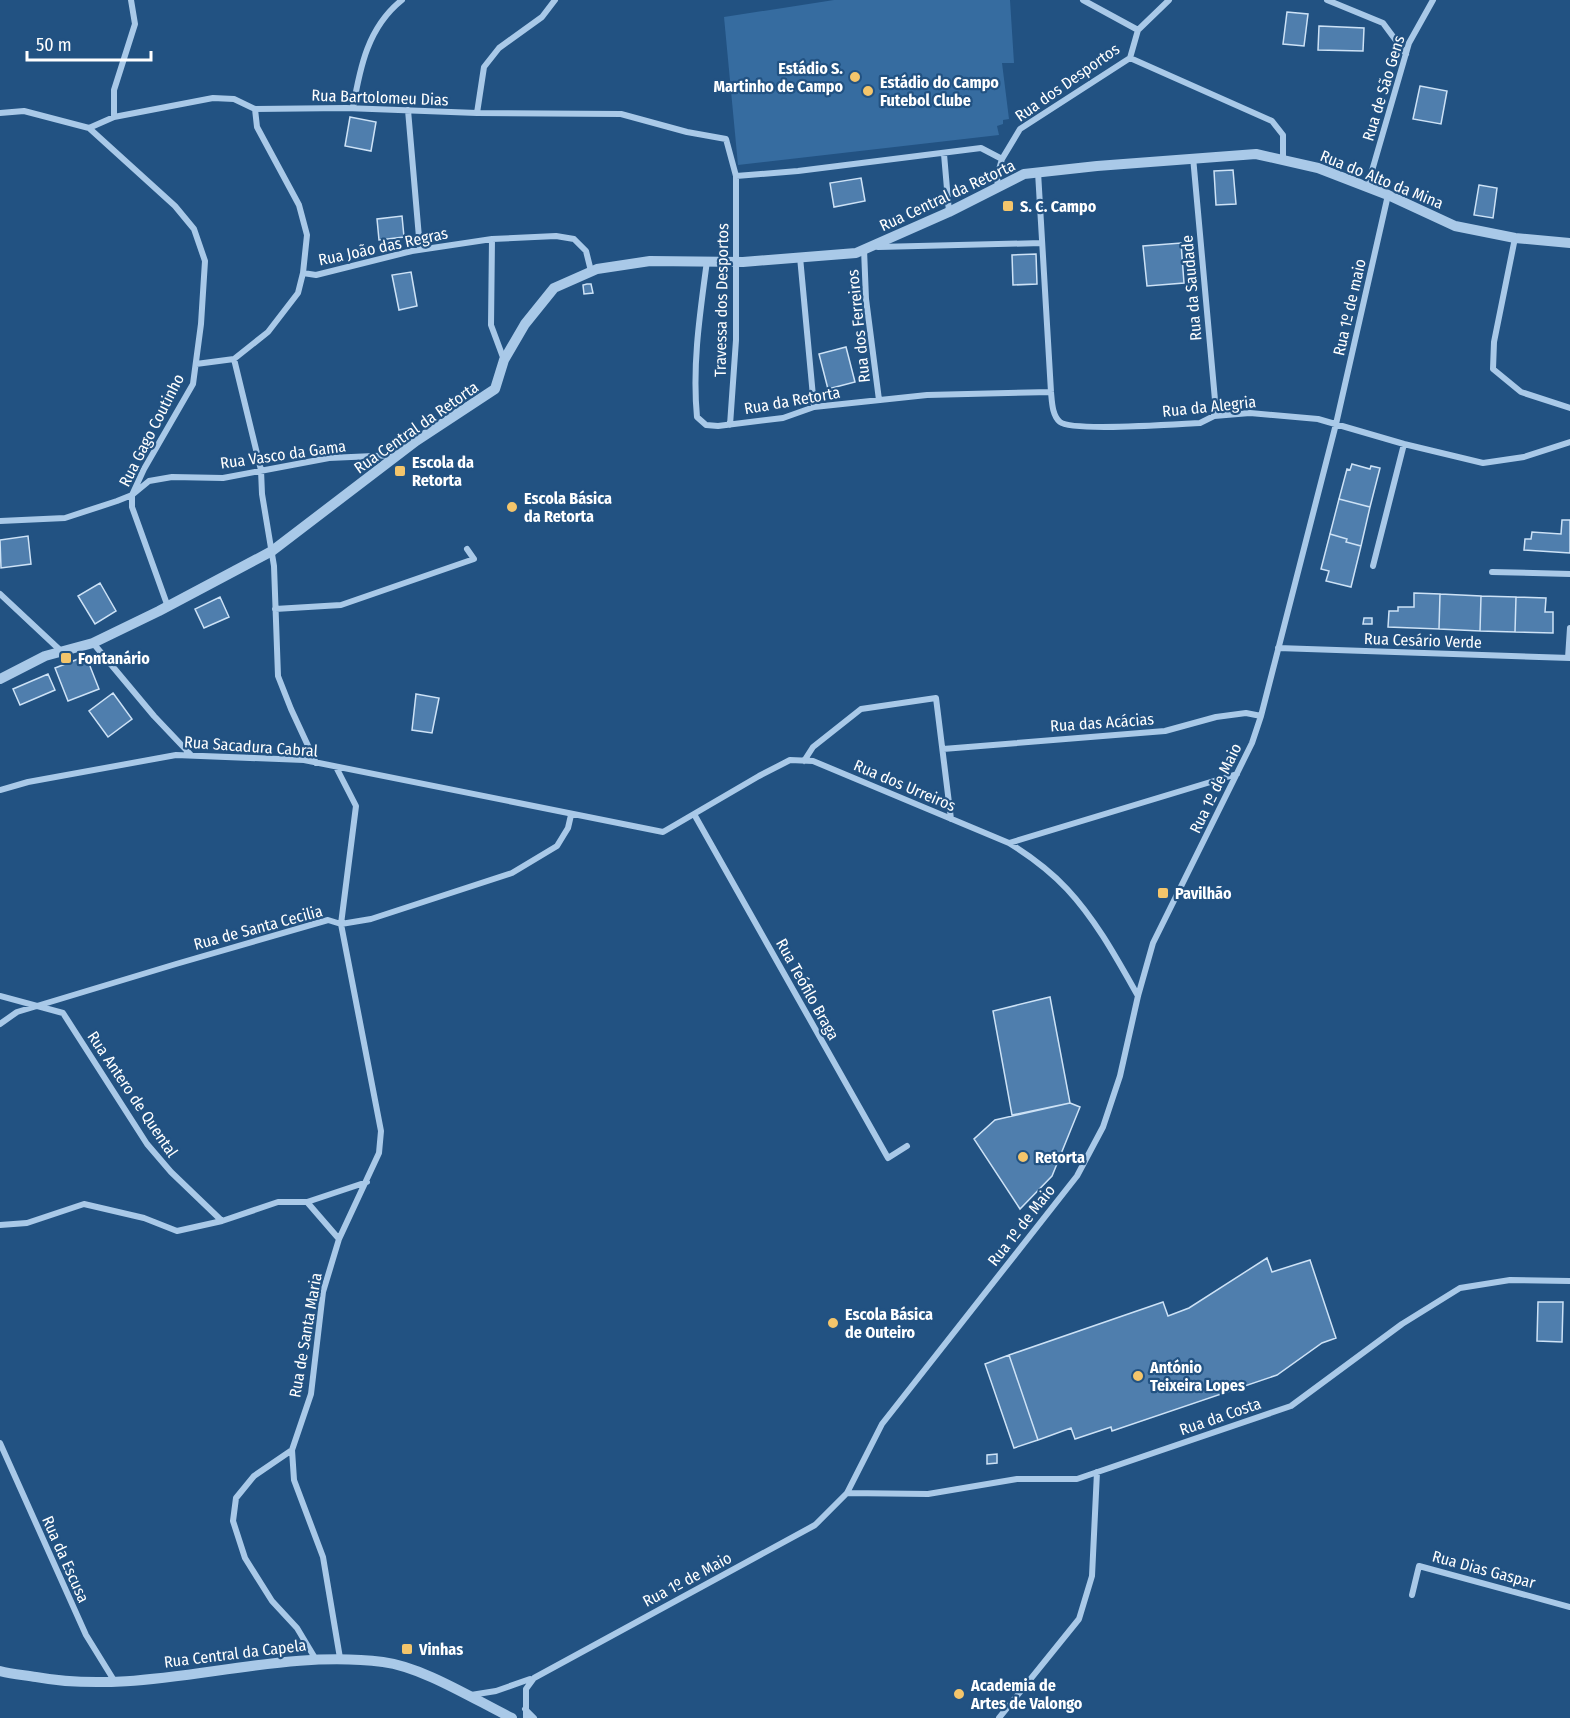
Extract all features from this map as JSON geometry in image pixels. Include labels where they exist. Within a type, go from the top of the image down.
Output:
[{"type":"street","points":[[114,117],[114,90],[135,24],[131,0]]},
{"type":"street","points":[[353,108],[360,68],[374,32],[390,10],[402,0]]},
{"type":"street","points":[[477,113],[484,67],[499,48],[542,17],[555,0]]},
{"type":"street","points":[[1083,0],[1138,30]]},
{"type":"street","name":"Rua dos Desportos","points":[[998,187],[1002,159],[1020,129],[1130,58],[1138,30],[1169,0]]},
{"type":"street","points":[[1327,0],[1383,23],[1406,54]]},
{"type":"street","name":"Rua de São Gens","points":[[1367,188],[1409,43],[1433,0]]},
{"type":"street","points":[[1130,58],[1272,121],[1283,135],[1283,160]]},
{"type":"street","name":"Rua Bartolomeu Dias","points":[[88,128],[114,117],[213,98],[234,99],[255,109],[353,108],[477,113],[621,114],[687,132],[726,139],[736,176]]},
{"type":"street","points":[[196,364],[234,359],[268,332],[298,293],[303,273],[307,235],[299,205],[256,128],[255,109]]},
{"type":"street","points":[[408,110],[420,249]]},
{"type":"street","points":[[0,113],[24,111],[88,128]]},
{"type":"street","name":"Rua Gago Coutinho","points":[[88,128],[175,206],[194,229],[205,261],[201,324],[193,384],[144,469],[132,495],[132,507],[168,607]]},
{"type":"street","points":[[736,176],[981,148],[1002,159]]},
{"type":"street","points":[[944,154],[949,212]]},
{"type":"street","name":"Rua do Alto da Mina","points":[[1038,172],[1256,154],[1318,168],[1388,195],[1455,226],[1515,238],[1570,243]]},
{"type":"street","name":"Rua da Saudade","points":[[1194,158],[1215,400],[1214,416]]},
{"type":"street","name":"Rua Central da Retorta","points":[[0,680],[45,656],[93,643],[168,607],[272,551],[398,455],[495,390],[504,360],[525,324],[554,288],[597,268],[650,261],[735,262],[856,253],[949,212],[1024,174],[1038,172]]},
{"type":"street","name":"Rua da Alegria","points":[[1038,172],[1051,392],[1055,417],[1063,425],[1091,427],[1200,423],[1214,416],[1250,412],[1290,415],[1318,418],[1404,444],[1483,463],[1524,457],[1570,442]]},
{"type":"street","name":"Travessa dos Desportos","points":[[730,425],[736,340],[736,176]]},
{"type":"street","name":"Rua 1º de maio","points":[[1336,424],[1388,195]]},
{"type":"street","name":"Rua João das Regras","points":[[303,273],[316,274],[420,249],[492,239],[556,236],[574,239],[586,251],[591,271]]},
{"type":"street","points":[[1515,238],[1494,342],[1493,369],[1521,392],[1570,408]]},
{"type":"street","points":[[492,239],[491,325],[504,360]]},
{"type":"street","name":"Rua Central da Retorta","points":[[867,248],[1042,243]]},
{"type":"street","name":"Rua dos Ferreiros","points":[[867,248],[866,299],[879,400]]},
{"type":"street","points":[[800,257],[814,408]]},
{"type":"street","name":"Rua da Retorta","points":[[707,261],[696,348],[697,417],[706,425],[730,425],[783,418],[814,408],[927,395],[1051,392]]},
{"type":"street","points":[[234,359],[261,470],[262,494],[272,551],[278,676],[316,763]]},
{"type":"street","name":"Rua 1º de Maio","points":[[534,1677],[815,1526],[847,1493],[882,1424],[1077,1176],[1106,1117],[1120,1076],[1153,942],[1252,743],[1261,716],[1336,424]]},
{"type":"street","points":[[1373,566],[1404,444]]},
{"type":"street","name":"Rua Vasco da Gama","points":[[0,521],[65,518],[132,495],[149,481],[172,477],[223,478],[329,458],[398,455]]},
{"type":"street","points":[[276,609],[341,604],[474,559],[467,549]]},
{"type":"street","points":[[1492,572],[1570,574]]},
{"type":"street","points":[[0,594],[62,651]]},
{"type":"street","name":"Rua Cesário Verde","points":[[1278,648],[1569,658],[1570,628]]},
{"type":"street","points":[[93,643],[154,716],[192,756]]},
{"type":"street","points":[[804,761],[813,747],[861,709],[936,698],[951,819]]},
{"type":"street","name":"Rua das Acácias","points":[[943,749],[1165,731],[1216,717],[1246,713],[1261,716]]},
{"type":"street","name":"Rua Sacadura Cabral","points":[[0,790],[62,775],[176,755],[304,760],[571,815]]},
{"type":"street","name":"Rua dos Urreiros","points":[[571,815],[663,832],[790,760],[813,761],[1009,843],[1033,859],[1067,889],[1110,946],[1138,996]]},
{"type":"street","name":"Rua de Santa Maria","points":[[292,1450],[311,1394],[323,1292],[339,1239],[380,1153],[381,1131],[341,924],[356,806],[336,767]]},
{"type":"street","points":[[1009,843],[1238,774]]},
{"type":"street","name":"Rua Teófilo Braga","points":[[694,814],[888,1158],[907,1146]]},
{"type":"street","name":"Rua de Santa Cecilia","points":[[0,1024],[17,1012],[272,936],[328,920],[341,924],[371,919],[512,873],[557,846],[568,828],[571,815]]},
{"type":"street","name":"Rua Antero de Quental","points":[[0,996],[63,1013],[147,1144],[171,1172],[222,1221]]},
{"type":"street","points":[[0,1226],[27,1223],[84,1204],[144,1218],[177,1231],[222,1221],[278,1202],[307,1202],[367,1182]]},
{"type":"street","points":[[307,1202],[339,1239]]},
{"type":"street","name":"Rua da Costa","points":[[847,1493],[928,1494],[1017,1479],[1077,1479],[1292,1406],[1402,1324],[1460,1288],[1510,1280],[1570,1281]]},
{"type":"street","name":"Rua da Escusa","points":[[0,1443],[86,1635],[116,1682]]},
{"type":"street","points":[[292,1450],[254,1476],[236,1498],[233,1521],[245,1558],[272,1601],[297,1628],[315,1658]]},
{"type":"street","points":[[292,1450],[294,1480],[323,1557],[340,1659]]},
{"type":"street","points":[[999,1718],[1079,1619],[1092,1576],[1097,1472]]},
{"type":"street","name":"Rua Dias Gaspar","points":[[1412,1595],[1419,1566],[1570,1606]]},
{"type":"street","name":"Rua Central da Capela","points":[[0,1671],[65,1683],[116,1682],[315,1658],[386,1662],[419,1673],[503,1714]]},
{"type":"street","points":[[467,1695],[495,1691],[534,1677]]},
{"type":"street","points":[[526,1718],[526,1689],[534,1677]]},
{"type":"street","points":[[495,1691],[503,1714]]},
{"type":"street","points":[[525,1709],[534,1718]]},
{"type":"shaded area","name":"Estádio do Campo Futebol Clube","points":[[834,0],[1010,0],[1014,63],[1002,63],[1009,119],[1003,120],[1003,124],[997,126],[999,135],[738,165],[724,17]]},
{"type":"building","points":[[1287,12],[1308,14],[1304,46],[1283,44]]},
{"type":"building","points":[[1319,26],[1364,28],[1363,51],[1318,50]]},
{"type":"building","points":[[1420,86],[1447,91],[1441,124],[1413,119]]},
{"type":"building","points":[[350,117],[376,122],[371,151],[345,146]]},
{"type":"building","points":[[1233,170],[1236,204],[1216,205],[1214,171]]},
{"type":"building","points":[[861,178],[865,201],[834,207],[830,183]]},
{"type":"building","points":[[1479,185],[1497,188],[1493,218],[1474,215]]},
{"type":"building","points":[[402,216],[404,237],[379,240],[377,219]]},
{"type":"building","points":[[1181,243],[1184,283],[1147,286],[1143,246]]},
{"type":"building","points":[[1036,254],[1037,284],[1013,285],[1012,255]]},
{"type":"building","points":[[411,272],[417,306],[399,310],[392,275]]},
{"type":"building","points":[[591,284],[593,293],[584,294],[583,285]]},
{"type":"building","points":[[846,347],[855,382],[828,389],[819,354]]},
{"type":"building","points":[[1352,464],[1370,469],[1371,466],[1380,468],[1370,507],[1339,499],[1347,469],[1350,470]]},
{"type":"building","points":[[1339,499],[1370,507],[1361,546],[1330,534]]},
{"type":"building","points":[[1562,520],[1570,520],[1570,553],[1524,550],[1525,539],[1531,539],[1532,532],[1561,534]]},
{"type":"building","points":[[1330,534],[1361,546],[1351,587],[1326,581],[1329,571],[1321,569]]},
{"type":"building","points":[[28,536],[31,564],[1,568],[0,540]]},
{"type":"building","points":[[100,583],[116,611],[95,624],[78,596]]},
{"type":"building","points":[[1414,593],[1440,594],[1439,629],[1388,627],[1389,611],[1398,611],[1398,607],[1414,607]]},
{"type":"building","points":[[1440,594],[1481,596],[1480,631],[1439,629]]},
{"type":"building","points":[[1481,596],[1516,597],[1515,632],[1480,631]]},
{"type":"building","points":[[220,597],[229,617],[204,628],[195,609]]},
{"type":"building","points":[[1516,597],[1546,598],[1545,612],[1553,612],[1553,633],[1515,632]]},
{"type":"building","points":[[1364,618],[1372,618],[1372,624],[1363,624]]},
{"type":"building","points":[[86,656],[99,689],[68,701],[55,668]]},
{"type":"building","points":[[48,674],[55,690],[20,705],[13,689]]},
{"type":"building","points":[[113,693],[132,719],[108,737],[89,711]]},
{"type":"building","points":[[416,694],[439,698],[432,733],[412,730]]},
{"type":"building","name":"Retorta","points":[[1050,997],[1070,1103],[1012,1115],[993,1011]]},
{"type":"building","name":"Retorta","points":[[1070,1103],[1080,1107],[1052,1176],[1020,1209],[974,1139],[995,1120]]},
{"type":"building","points":[[1267,1258],[1272,1272],[1310,1260],[1336,1338],[1322,1343],[1277,1375],[1112,1431],[1111,1427],[1075,1439],[1071,1428],[1038,1440],[1009,1355],[1163,1302],[1168,1316],[1189,1308]]},
{"type":"building","points":[[1538,1302],[1563,1302],[1562,1342],[1537,1341]]},
{"type":"building","points":[[1009,1355],[1038,1440],[1014,1448],[985,1364]]},
{"type":"building","points":[[997,1454],[997,1463],[987,1464],[987,1455]]},
{"type":"place","name":"Estádio S. Martinho de Campo","points":[[855,77]]},
{"type":"place","name":"Estádio do Campo Futebol Clube","points":[[868,91]]},
{"type":"place","name":"S. C. Campo","points":[[1008,206]]},
{"type":"place","name":"Escola da Retorta","points":[[400,471]]},
{"type":"place","name":"Escola Básica da Retorta","points":[[512,507]]},
{"type":"place","name":"Fontanário","points":[[66,658]]},
{"type":"place","name":"Pavilhão","points":[[1163,893]]},
{"type":"place","name":"Retorta","points":[[1023,1157]]},
{"type":"place","name":"Escola Básica de Outeiro","points":[[833,1323]]},
{"type":"place","name":"António Teixeira Lopes","points":[[1138,1376]]},
{"type":"place","name":"Vinhas","points":[[407,1649]]},
{"type":"place","name":"Academia de Artes de Valongo","points":[[959,1694]]}]
